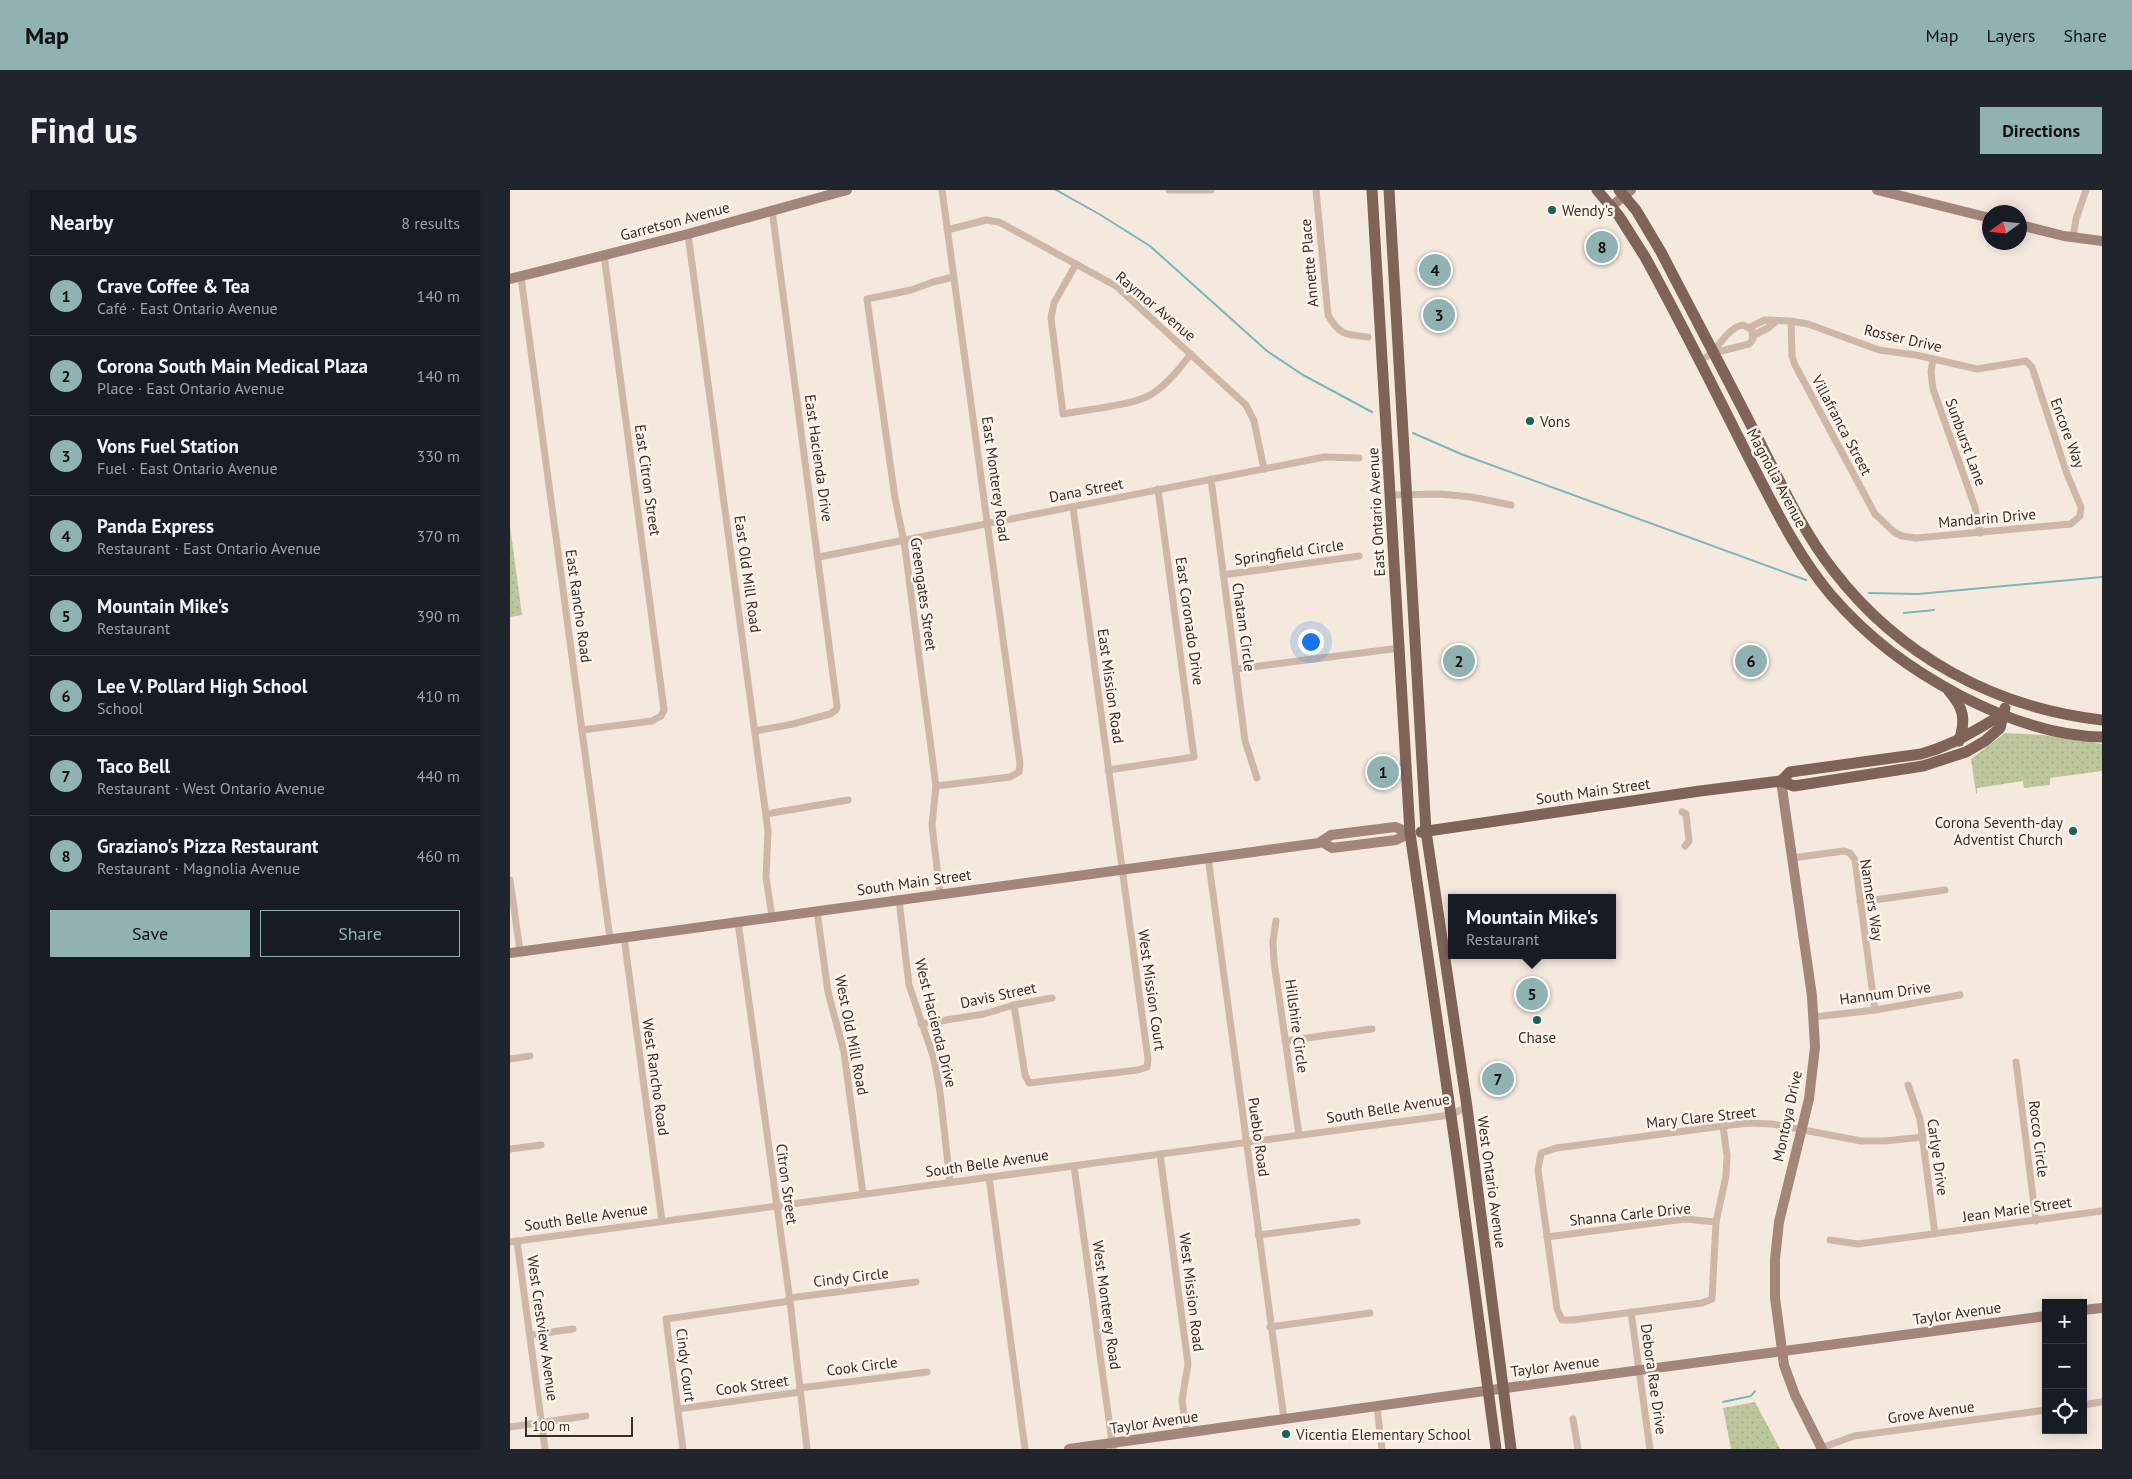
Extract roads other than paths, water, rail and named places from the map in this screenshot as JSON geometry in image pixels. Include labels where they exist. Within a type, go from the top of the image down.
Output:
[{"type":"main road","name":"East Ontario Avenue","points":[[1372,190],[1410,833]]},
{"type":"main road","name":"East Ontario Avenue","points":[[1389,190],[1426,831]]},
{"type":"main road","name":"Magnolia Avenue","points":[[1597,190],[1612,206],[1645,257],[1788,532],[1819,581],[1838,603],[1884,647],[1922,675],[2002,714]]},
{"type":"main road","name":"Magnolia Avenue","points":[[1625,192],[1661,252],[1802,524],[1820,552],[1845,585],[1879,620],[1912,648],[1946,671],[1982,689],[2008,699]]},
{"type":"main road","points":[[1400,648],[1406,649],[1409,656],[1412,708],[1421,737]]},
{"type":"main road","points":[[1946,688],[1961,708],[1964,716],[1959,741]]},
{"type":"main road","name":"South Main Street","points":[[1410,833],[1679,794],[1781,781],[1794,786],[1923,766],[1966,752],[1985,741],[2000,728],[2002,714],[2008,699]]},
{"type":"main road","points":[[2008,699],[2062,714],[2102,720]]},
{"type":"main road","name":"South Main Street","points":[[1781,781],[1790,772],[1921,754],[1959,741],[2002,714]]},
{"type":"main road","points":[[2002,714],[2046,729],[2090,737],[2102,737]]},
{"type":"main road","name":"West Ontario Avenue","points":[[1426,831],[1486,1244],[1510,1449]]},
{"type":"main road","name":"West Ontario Avenue","points":[[1410,833],[1496,1449]]},
{"type":"street","name":"Garretson Avenue","points":[[510,280],[688,234],[846,190]]},
{"type":"street","name":"East Monterey Road","points":[[936,786],[1010,777],[1019,772],[1020,764],[942,190]]},
{"type":"street","points":[[1169,190],[1212,190]]},
{"type":"street","name":"Annette Place","points":[[1316,190],[1325,305],[1328,315],[1340,332],[1351,336],[1368,337]]},
{"type":"street","points":[[1877,190],[1982,216]]},
{"type":"street","points":[[2073,238],[2076,219],[2086,190]]},
{"type":"street","points":[[1612,206],[1625,192]]},
{"type":"street","name":"East Hacienda Drive","points":[[755,731],[793,724],[830,714],[836,710],[819,557],[772,210]]},
{"type":"street","name":"Raymor Avenue","points":[[947,230],[986,220],[999,222],[1116,286],[1246,405],[1254,422],[1264,469]]},
{"type":"street","points":[[2027,228],[2073,238],[2102,241]]},
{"type":"street","name":"East Old Mill Road","points":[[688,234],[766,814],[768,831],[766,876],[772,917]]},
{"type":"street","name":"East Citron Street","points":[[582,730],[652,721],[661,716],[664,710],[604,255]]},
{"type":"street","points":[[1076,264],[1054,303],[1051,318],[1063,414],[1150,396],[1167,383],[1191,354]]},
{"type":"street","name":"East Rancho Road","points":[[521,277],[610,939]]},
{"type":"street","name":"Greengates Street","points":[[940,894],[932,825],[936,786],[903,540],[895,498],[867,299],[911,290],[953,277]]},
{"type":"street","name":"Rosser Drive","points":[[1713,353],[1721,340],[1736,326],[1750,327],[1761,321],[1791,321],[1808,324],[1879,350],[1977,369],[2026,361]]},
{"type":"street","name":"Rosser Drive","points":[[1699,361],[1713,353],[1746,346],[1752,342],[1754,335],[1768,328],[1776,321]]},
{"type":"street","name":"Villafranca Street","points":[[1791,321],[1792,356],[1795,365],[1875,514],[1894,532]]},
{"type":"street","points":[[1750,327],[1754,335]]},
{"type":"street","name":"Sunburst Lane","points":[[1933,359],[1931,372],[1933,389],[1975,507],[1980,533]]},
{"type":"street","name":"Encore Way","points":[[2026,361],[2032,367],[2067,474],[2079,499],[2081,507],[2080,516]]},
{"type":"street","name":"Dana Street","points":[[819,557],[1324,456],[1359,458]]},
{"type":"street","name":"Chatam Circle","points":[[1210,479],[1245,741],[1256,778]]},
{"type":"street","name":"East Coronado Drive","points":[[1108,770],[1194,757],[1158,489]]},
{"type":"street","points":[[1390,495],[1472,497],[1511,505]]},
{"type":"street","name":"East Mission Road","points":[[1073,506],[1121,869]]},
{"type":"street","name":"Mandarin Drive","points":[[1894,532],[1902,536],[1916,538],[1980,533],[2071,524],[2080,516]]},
{"type":"street","name":"Springfield Circle","points":[[1223,575],[1358,556]]},
{"type":"street","points":[[1236,669],[1400,648]]},
{"type":"street","name":"Montoya Drive","points":[[1781,781],[1814,1017],[1813,1071],[1779,1222],[1775,1259],[1775,1298],[1781,1352],[1795,1394],[1822,1448]]},
{"type":"street","points":[[766,814],[848,800]]},
{"type":"street","points":[[1682,812],[1686,814],[1689,841],[1685,846]]},
{"type":"street","name":"South Main Street","points":[[515,952],[1322,842],[1332,848],[1396,840],[1410,833]]},
{"type":"street","name":"Nanners Way","points":[[1792,858],[1844,851],[1850,853],[1855,860],[1874,1010]]},
{"type":"street","name":"Pueblo Road","points":[[1208,857],[1284,1420]]},
{"type":"street","name":"West Mission Court","points":[[1014,1005],[1025,1075],[1029,1083],[1138,1070],[1147,1067],[1148,1059],[1121,869]]},
{"type":"street","points":[[510,880],[515,952]]},
{"type":"street","points":[[1860,902],[1945,890]]},
{"type":"street","name":"West Hacienda Drive","points":[[899,900],[909,985],[920,1024],[934,1059],[950,1182]]},
{"type":"street","name":"West Old Mill Road","points":[[817,911],[828,992],[844,1052],[863,1194]]},
{"type":"street","name":"Hillshire Circle","points":[[1276,921],[1273,941],[1274,962],[1299,1135]]},
{"type":"street","name":"Citron Street","points":[[738,922],[807,1449]]},
{"type":"street","name":"West Rancho Road","points":[[624,937],[662,1221]]},
{"type":"street","name":"Hannum Drive","points":[[1814,1017],[1874,1010],[1960,995]]},
{"type":"street","name":"Davis Street","points":[[920,1024],[984,1014],[1014,1005],[1052,998]]},
{"type":"street","points":[[1285,1041],[1372,1029]]},
{"type":"street","points":[[510,1058],[530,1056]]},
{"type":"street","name":"Rocco Circle","points":[[2016,1062],[2036,1221]]},
{"type":"street","name":"Carlye Drive","points":[[1908,1085],[1920,1119],[1935,1234]]},
{"type":"street","name":"South Belle Avenue","points":[[513,1241],[1450,1115],[1467,1107]]},
{"type":"street","name":"Mary Clare Street","points":[[1547,1237],[1538,1170],[1541,1153],[1556,1148],[1723,1126],[1772,1124],[1861,1141],[1885,1142],[1923,1137]]},
{"type":"street","points":[[1547,1237],[1557,1310],[1562,1320],[1702,1303],[1712,1299],[1716,1222],[1726,1176],[1727,1156],[1723,1126]]},
{"type":"street","points":[[510,1149],[541,1145]]},
{"type":"street","name":"West Mission Road","points":[[1160,1154],[1188,1364],[1182,1400],[1187,1433]]},
{"type":"street","name":"West Monterey Road","points":[[1074,1166],[1112,1446]]},
{"type":"street","points":[[990,1177],[1025,1449]]},
{"type":"street","name":"Jean Marie Street","points":[[1830,1240],[1858,1244],[2102,1211]]},
{"type":"street","name":"Shanna Carle Drive","points":[[1547,1237],[1684,1219],[1716,1222]]},
{"type":"street","points":[[1258,1235],[1357,1222]]},
{"type":"street","name":"West Crestview Avenue","points":[[513,1241],[530,1335],[545,1449]]},
{"type":"street","name":"Cindy Circle","points":[[789,1300],[916,1282]]},
{"type":"street","name":"Cindy Court","points":[[683,1449],[666,1319],[789,1300]]},
{"type":"street","points":[[2087,1310],[2102,1308]]},
{"type":"street","name":"Debora Rae Drive","points":[[1631,1312],[1650,1449]]},
{"type":"street","points":[[1270,1326],[1370,1313]]},
{"type":"street","name":"Taylor Avenue","points":[[1069,1449],[1112,1446],[1187,1433],[1502,1388],[2042,1317]]},
{"type":"street","points":[[530,1335],[573,1329]]},
{"type":"street","name":"Cook Circle","points":[[800,1390],[927,1372]]},
{"type":"street","name":"Cook Street","points":[[678,1409],[800,1390]]},
{"type":"street","points":[[2087,1404],[2102,1402]]},
{"type":"street","points":[[1377,1407],[1382,1449]]},
{"type":"street","name":"Grove Avenue","points":[[1822,1448],[1854,1436],[2042,1411]]},
{"type":"street","points":[[510,1427],[586,1416]]},
{"type":"street","points":[[1574,1419],[1578,1449]]},
{"type":"waterway","points":[[1056,190],[1150,246],[1267,351],[1303,375],[1372,412]]},
{"type":"waterway","points":[[1413,433],[1461,454],[1806,580]]},
{"type":"waterway","points":[[1869,593],[1918,594],[2102,577]]},
{"type":"waterway","points":[[1904,613],[1934,610]]},
{"type":"waterway","points":[[1723,1402],[1751,1396],[1755,1391]]},
{"type":"place","name":"Wendy's","points":[[1552,210]]},
{"type":"place","name":"Graziano's Pizza Restaurant","points":[[1602,247]]},
{"type":"place","name":"Panda Express","points":[[1435,270]]},
{"type":"place","name":"Vons Fuel Station","points":[[1439,315]]},
{"type":"place","name":"Vons","points":[[1530,421]]},
{"type":"place","name":"Corona South Main Medical Plaza","points":[[1459,661]]},
{"type":"place","name":"Lee V. Pollard High School","points":[[1751,661]]},
{"type":"place","name":"Crave Coffee & Tea","points":[[1383,772]]},
{"type":"place","name":"Corona Seventh-day Adventist Church","points":[[2073,831]]},
{"type":"place","name":"Mountain Mike's","points":[[1532,994]]},
{"type":"place","name":"Chase","points":[[1537,1020]]},
{"type":"place","name":"Taco Bell","points":[[1498,1079]]},
{"type":"place","name":"Vicentia Elementary School","points":[[1286,1434]]}]
